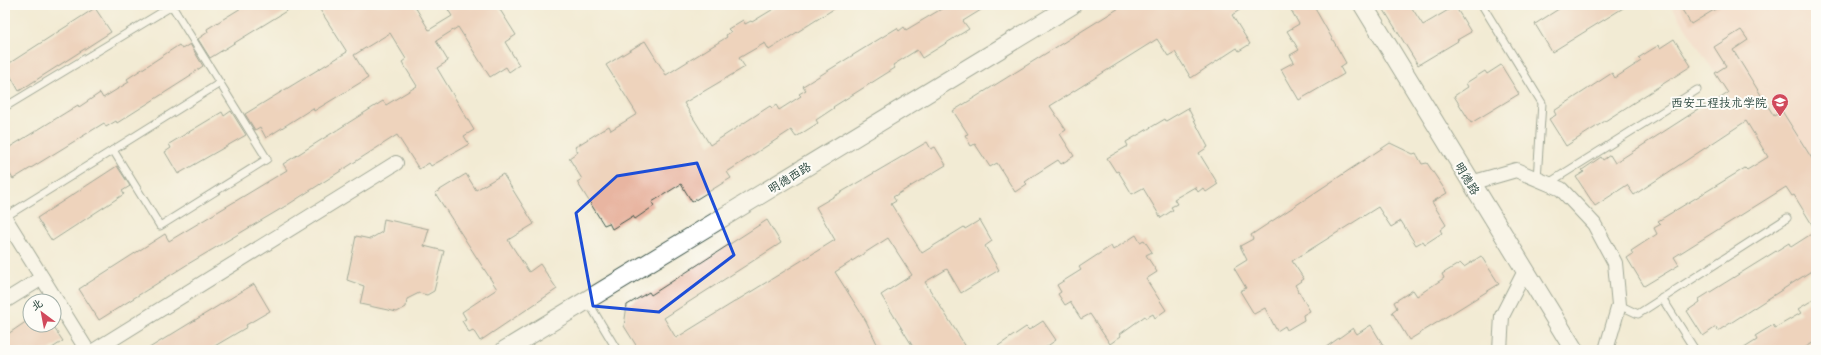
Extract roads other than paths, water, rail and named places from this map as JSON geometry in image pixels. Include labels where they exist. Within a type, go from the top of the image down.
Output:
[{"type":"street","name":"明德西路","points":[[505,350],[1072,5]]},
{"type":"street","name":"明德路","points":[[1363,5],[1574,350]]},
{"type":"street","points":[[95,350],[396,162]]},
{"type":"street","points":[[1471,183],[1516,170],[1560,189],[1594,224],[1615,263],[1619,305],[1606,350]]},
{"type":"street","points":[[5,217],[87,350]]},
{"type":"street","points":[[1500,350],[1502,316],[1526,271]]},
{"type":"street","points":[[5,301],[42,278]]},
{"type":"lane","points":[[1482,5],[1542,103],[1542,181]]},
{"type":"lane","points":[[5,107],[172,6],[267,159],[160,226],[113,150]]},
{"type":"lane","points":[[5,217],[220,83]]},
{"type":"lane","points":[[1542,181],[1697,90]]},
{"type":"lane","points":[[1619,305],[1638,314],[1788,218]]},
{"type":"lane","points":[[1662,298],[1695,350]]},
{"type":"lane","points":[[586,300],[617,350]]},
{"type":"place","name":"西安工程技术学院","points":[[1780,117]]}]
